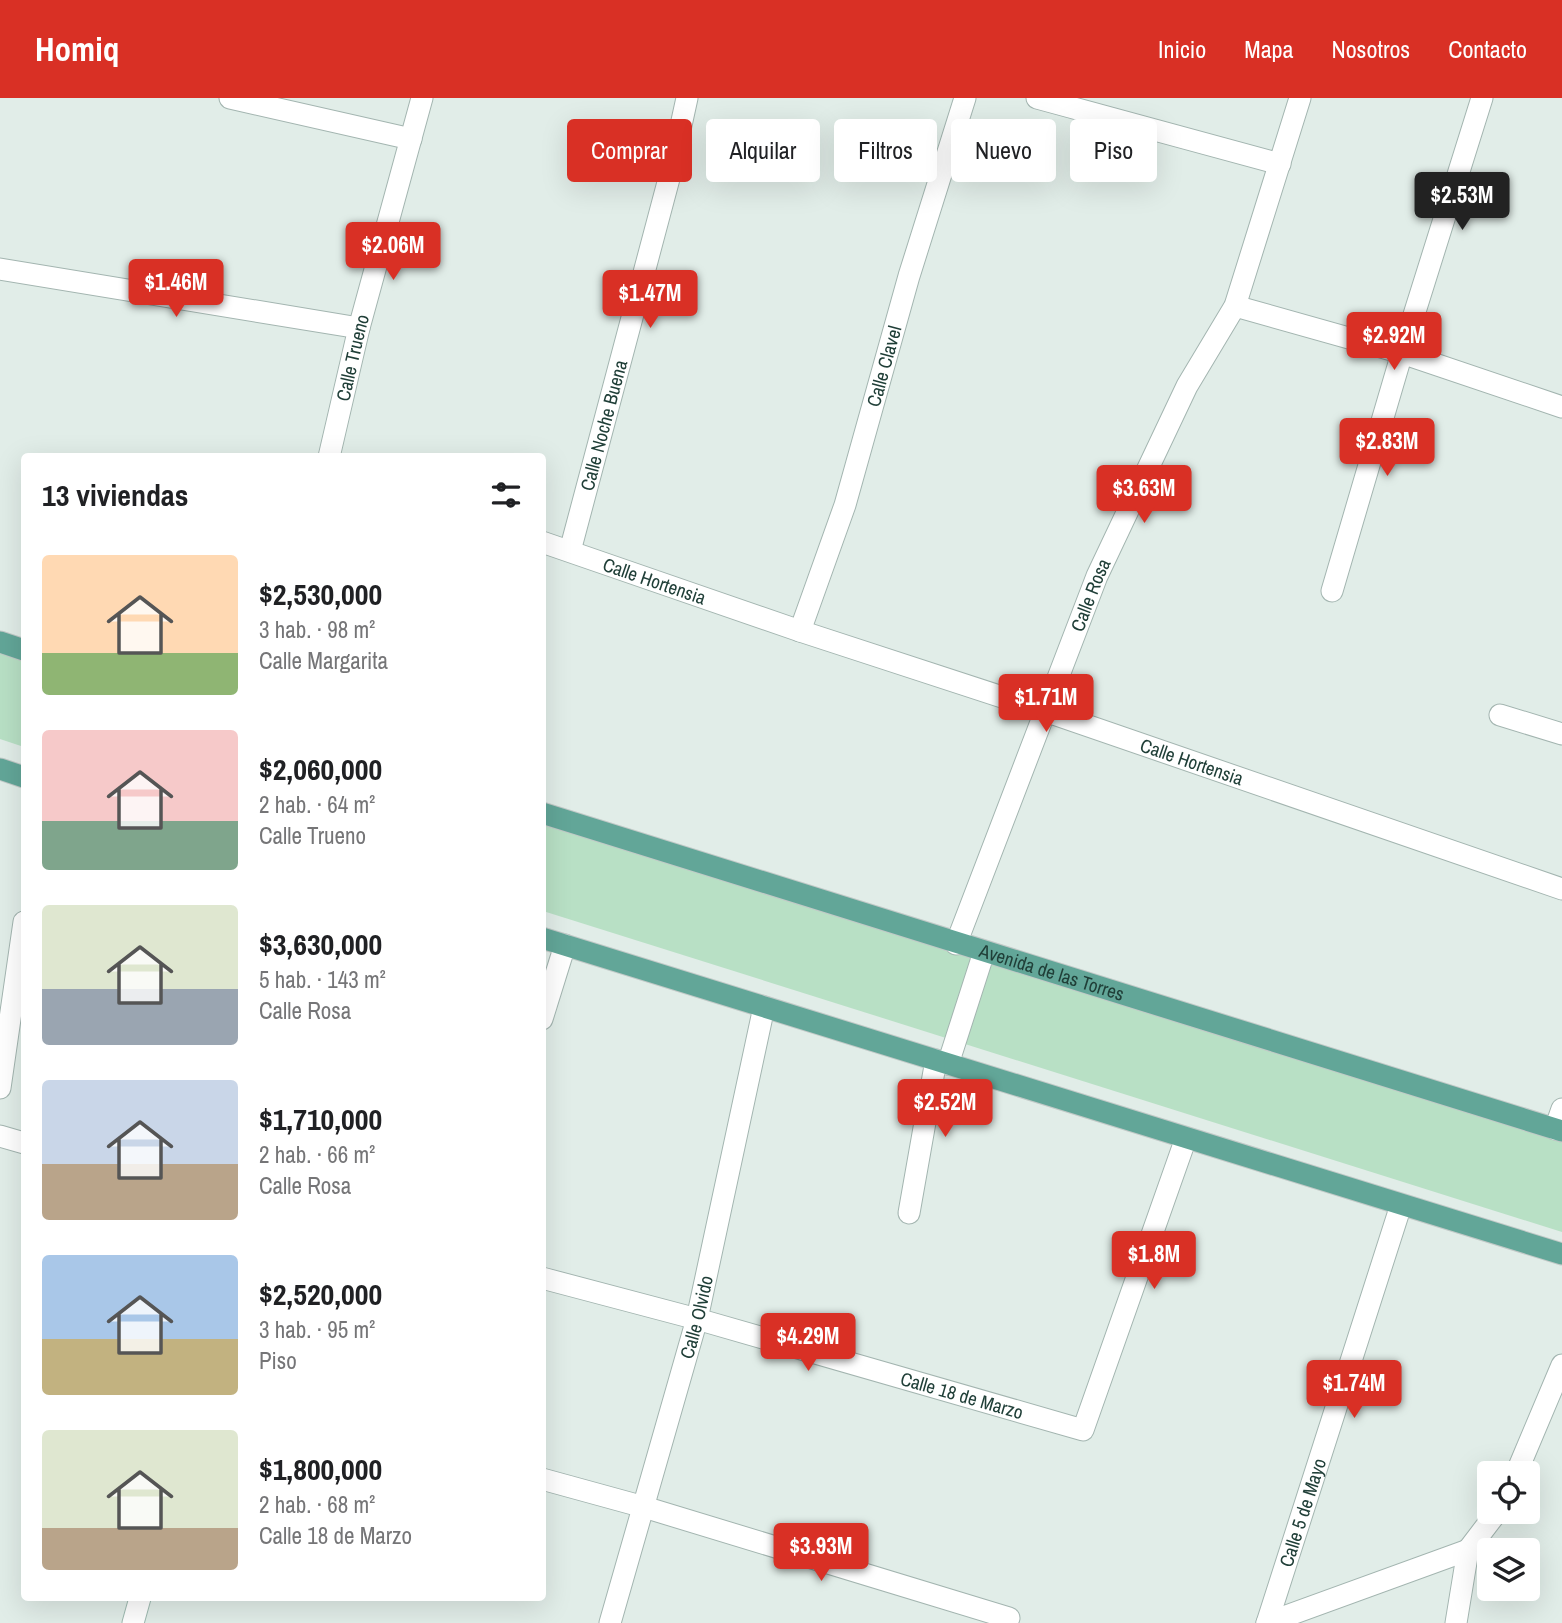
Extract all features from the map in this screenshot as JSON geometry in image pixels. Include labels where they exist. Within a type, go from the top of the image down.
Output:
[{"type":"main road","points":[[0,642],[21,649]]},
{"type":"main road","points":[[0,769],[21,776]]},
{"type":"main road","name":"Avenida de las Torres","points":[[546,814],[956,944],[1560,1123]]},
{"type":"main road","points":[[546,939],[1562,1254]]},
{"type":"street","points":[[230,98],[411,139]]},
{"type":"street","name":"Calle Trueno","points":[[330,453],[359,328],[422,98]]},
{"type":"street","name":"Calle Noche Buena","points":[[570,551],[671,171],[687,98]]},
{"type":"street","name":"Calle Clavel","points":[[800,631],[845,505],[909,276],[965,98]]},
{"type":"street","points":[[1037,98],[1280,164]]},
{"type":"street","name":"Calle Rosa","points":[[956,944],[1109,550],[1186,386],[1235,306],[1300,98]]},
{"type":"street","points":[[1332,591],[1402,353],[1482,98]]},
{"type":"street","points":[[0,269],[359,328]]},
{"type":"street","points":[[1235,306],[1402,353],[1562,407]]},
{"type":"street","name":"Calle Hortensia","points":[[546,543],[1562,889]]},
{"type":"street","points":[[1500,715],[1562,734]]},
{"type":"street","points":[[0,1088],[21,943]]},
{"type":"street","points":[[546,1007],[565,946]]},
{"type":"street","points":[[909,1213],[942,1062],[984,952]]},
{"type":"street","name":"Calle Olvido","points":[[610,1623],[696,1319],[764,1007]]},
{"type":"street","points":[[0,1136],[21,1142]]},
{"type":"street","name":"Calle 18 de Marzo","points":[[546,1280],[696,1319],[1083,1430],[1186,1138]]},
{"type":"street","name":"Calle 5 de Mayo","points":[[1267,1623],[1401,1205]]},
{"type":"street","points":[[1521,1461],[1562,1365]]},
{"type":"street","points":[[546,1480],[644,1507],[1009,1618]]},
{"type":"street","points":[[1456,1623],[1468,1550],[1488,1524]]},
{"type":"street","points":[[1267,1623],[1468,1550]]},
{"type":"street","points":[[137,1622],[140,1601]]},
{"type":"green space","points":[[0,651],[21,657],[21,746],[0,739]]},
{"type":"green space","points":[[546,822],[1562,1140],[1562,1232],[546,912]]}]
